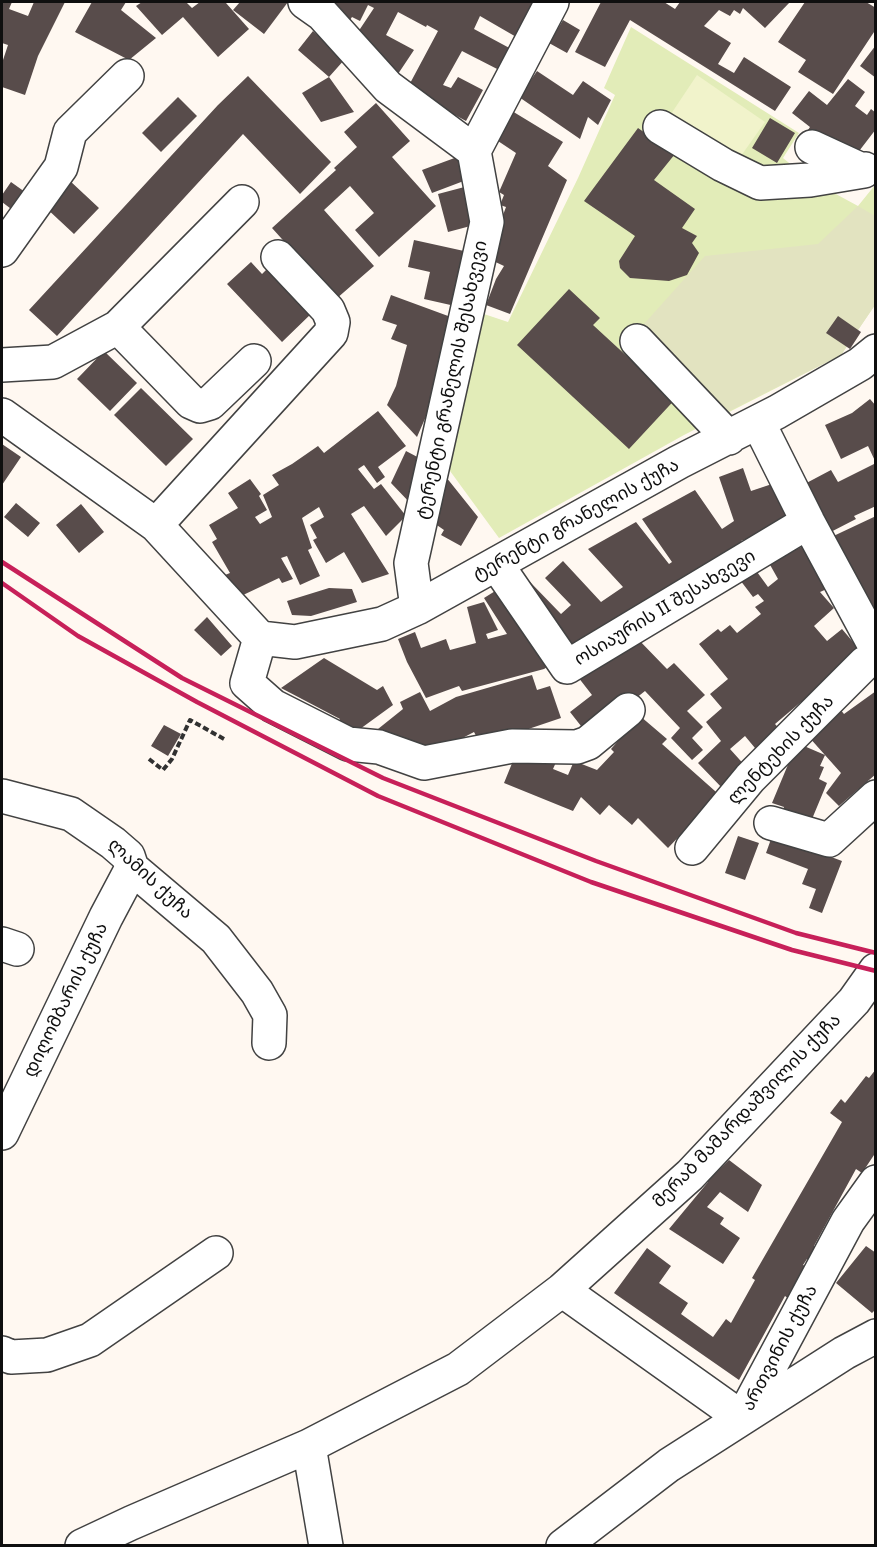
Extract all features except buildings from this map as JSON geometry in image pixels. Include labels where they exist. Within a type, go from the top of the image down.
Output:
[{"type":"street","points":[[305,2],[322,14],[388,87],[474,151],[552,2]]},
{"type":"street","points":[[2,250],[61,166],[70,132],[127,76]]},
{"type":"street","points":[[660,127],[723,165],[760,183],[810,180],[870,164]]},
{"type":"street","points":[[812,147],[870,164]]},
{"type":"street","name":"ტერენტი გრანელის შესახვევი","points":[[417,608],[411,563],[487,222],[474,151]]},
{"type":"street","points":[[2,365],[52,362],[118,327],[242,202]]},
{"type":"street","points":[[156,525],[331,333],[333,322],[328,310],[278,257]]},
{"type":"street","points":[[118,327],[191,402],[200,406],[210,402],[254,361]]},
{"type":"street","points":[[638,341],[729,438]]},
{"type":"street","name":"ტერენტი გრანელის ქუჩა","points":[[260,638],[295,642],[382,624],[417,608],[679,462],[758,422],[860,364],[876,351]]},
{"type":"street","points":[[2,415],[156,525],[260,638],[246,683],[273,706],[348,744],[379,747],[424,763],[512,747],[577,747],[588,743],[628,710]]},
{"type":"street","points":[[758,422],[808,522],[876,648]]},
{"type":"street","name":"ოსიაურის II შესახვევი","points":[[497,565],[567,667],[808,522]]},
{"type":"street","name":"ლენტეხის ქუჩა","points":[[692,848],[750,778],[865,663],[876,657]]},
{"type":"street","name":"ლამის ქუჩა","points":[[2,796],[71,814],[128,856],[132,868],[216,939],[257,992],[270,1015],[269,1043]]},
{"type":"street","points":[[771,823],[829,840],[876,796]]},
{"type":"street","name":"დიღომბარის ქუჩა","points":[[2,1133],[132,868]]},
{"type":"street","name":"მერაბ მამარდაშვილის ქუჩა","points":[[82,1545],[309,1446],[458,1369],[562,1290],[690,1175],[854,1001],[876,970]]},
{"type":"street","name":"ართვინის ქუჩა","points":[[563,1545],[669,1466],[742,1418],[848,1221],[876,1182]]},
{"type":"street","points":[[2,1353],[11,1356],[47,1355],[90,1340],[216,1253]]},
{"type":"street","points":[[562,1290],[742,1418],[844,1353],[876,1336]]},
{"type":"street","points":[[309,1446],[326,1545]]},
{"type":"path","points":[[148,759],[163,770],[172,759],[190,720],[224,739]]},
{"type":"green space","points":[[631,27],[799,133],[783,158],[810,180],[858,206],[875,185],[875,305],[841,355],[684,435],[499,538],[442,460],[472,310],[508,322],[578,178],[615,95],[604,88]]},
{"type":"green space","points":[[697,75],[765,122],[736,163],[669,117]]},
{"type":"green space","points":[[858,206],[875,216],[875,305],[841,355],[719,416],[644,324],[705,256],[818,244]]},
{"type":"railway","points":[[2,562],[182,678],[383,778],[596,861],[796,933],[876,953]]},
{"type":"railway","points":[[2,583],[78,636],[197,702],[378,796],[591,882],[792,950],[876,971]]}]
